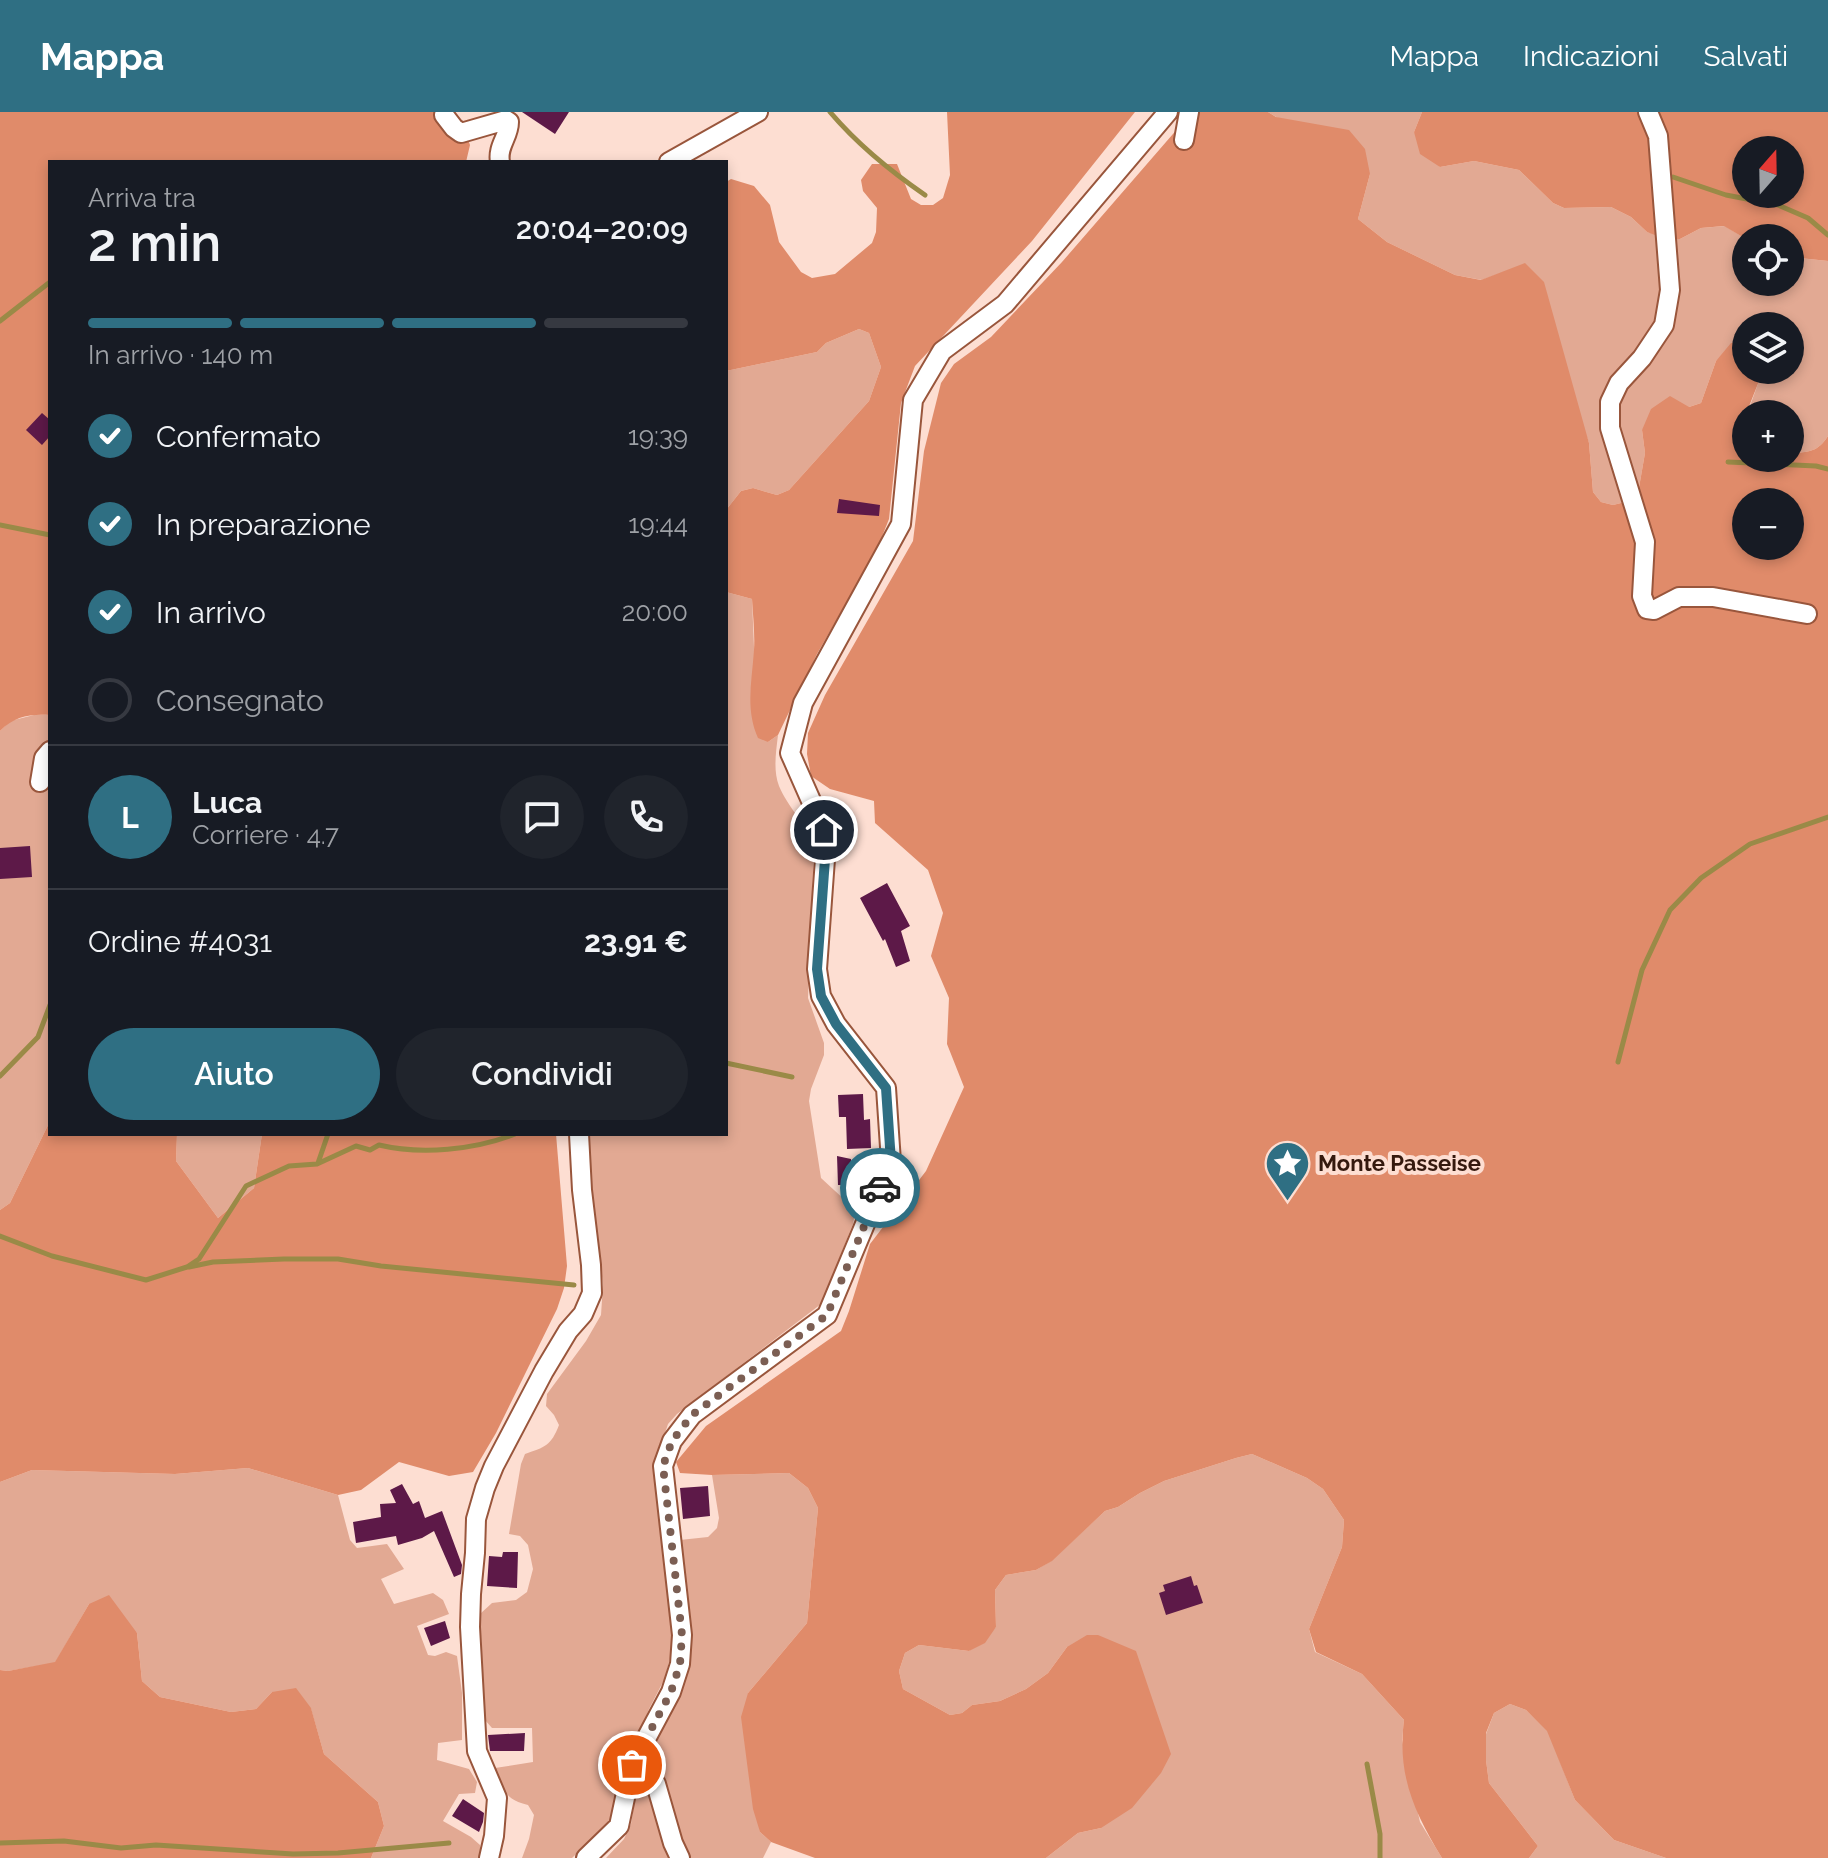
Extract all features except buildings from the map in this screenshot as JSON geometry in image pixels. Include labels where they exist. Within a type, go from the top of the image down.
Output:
[{"type":"street","points":[[673,160],[758,112]]},
{"type":"street","points":[[586,1858],[619,1826],[632,1765],[671,1692],[680,1664],[682,1635],[663,1466],[672,1441],[692,1415],[827,1315],[891,1162],[886,1088],[836,1024],[821,996],[817,969],[825,859],[824,830],[790,753],[803,703],[901,524],[913,400],[942,351],[1005,304],[1168,112]]},
{"type":"street","points":[[1184,140],[1189,112]]},
{"type":"street","points":[[1648,112],[1658,136],[1670,290],[1664,325],[1642,358],[1619,383],[1610,402],[1610,428],[1645,542],[1642,596],[1647,609],[1654,610],[1679,597],[1713,597],[1807,614]]},
{"type":"street","points":[[444,115],[461,133],[506,120],[509,122],[499,149],[500,160]]},
{"type":"street","points":[[40,782],[44,758],[48,753]]},
{"type":"street","points":[[489,1858],[497,1798],[477,1751],[471,1663],[476,1519],[485,1488],[505,1444],[544,1371],[568,1331],[583,1314],[592,1293],[579,1136]]},
{"type":"street","points":[[632,1765],[656,1784],[680,1858]]},
{"type":"shaded area","points":[[0,112],[446,112],[462,123],[470,145],[466,160],[48,160],[48,715],[23,717],[0,731]]},
{"type":"shaded area","points":[[947,112],[1135,112],[1032,241],[915,366],[901,403],[889,519],[877,549],[817,654],[778,735],[768,742],[758,738],[752,716],[752,599],[728,593],[728,507],[741,491],[753,488],[777,495],[789,490],[869,401],[881,367],[869,333],[859,329],[826,343],[817,352],[728,371],[728,181],[754,186],[770,205],[779,242],[801,272],[812,278],[835,274],[872,243],[876,232],[877,208],[863,191],[861,180],[872,164],[897,164],[911,199],[921,205],[933,205],[943,198],[950,175]]},
{"type":"shaded area","points":[[1192,112],[1268,112],[1276,117],[1349,130],[1365,149],[1370,174],[1358,219],[1387,242],[1455,275],[1481,280],[1525,263],[1544,282],[1589,443],[1593,492],[1601,502],[1613,505],[1637,499],[1645,453],[1642,430],[1651,409],[1670,396],[1689,407],[1701,403],[1716,361],[1731,343],[1732,384],[1758,384],[1752,400],[1732,400],[1732,472],[1804,472],[1804,452],[1816,448],[1828,436],[1828,1858],[1666,1858],[1614,1840],[1575,1800],[1547,1731],[1526,1710],[1510,1704],[1494,1713],[1486,1733],[1489,1783],[1538,1846],[1529,1858],[1442,1858],[1423,1825],[1410,1792],[1403,1758],[1404,1720],[1362,1674],[1316,1652],[1309,1629],[1342,1547],[1344,1520],[1323,1489],[1307,1478],[1252,1454],[1164,1481],[1105,1511],[1052,1561],[1036,1570],[1006,1575],[995,1590],[996,1627],[985,1643],[969,1651],[919,1645],[905,1653],[899,1671],[903,1689],[950,1715],[962,1713],[972,1705],[1000,1701],[1026,1689],[1048,1673],[1067,1647],[1087,1635],[1098,1635],[1136,1651],[1171,1754],[1161,1773],[1132,1808],[1101,1828],[1078,1833],[1046,1858],[815,1858],[771,1842],[760,1832],[753,1809],[741,1717],[748,1693],[807,1623],[818,1508],[808,1488],[789,1473],[680,1473],[676,1462],[706,1426],[841,1331],[870,1244],[926,1171],[964,1087],[947,1044],[949,998],[931,956],[943,913],[928,870],[875,823],[874,801],[830,789],[811,776],[807,754],[808,733],[825,695],[913,541],[924,451],[941,383],[954,364],[991,337],[1062,262]]},
{"type":"shaded area","points":[[1268,112],[1422,112],[1414,132],[1440,167],[1474,161],[1519,170],[1553,203],[1564,208],[1611,207],[1631,217],[1647,232],[1680,239],[1701,228],[1725,226],[1732,230],[1732,296],[1804,296],[1804,258],[1828,261],[1828,436],[1816,448],[1804,452],[1804,400],[1752,400],[1758,384],[1804,384],[1804,312],[1732,312],[1732,350],[1716,361],[1701,403],[1642,430],[1645,453],[1637,499],[1613,505],[1601,502],[1593,492],[1589,443],[1525,264],[1482,280],[1455,275],[1387,242],[1358,219],[1370,174]]},
{"type":"shaded area","points":[[1422,112],[1828,112],[1828,261],[1804,258],[1804,224],[1732,224],[1732,231],[1724,226],[1701,228],[1680,239],[1668,240],[1647,232],[1631,217],[1611,207],[1564,208],[1553,203],[1519,170],[1474,161],[1440,167],[1420,154],[1414,132]]},
{"type":"shaded area","points":[[859,329],[869,333],[881,367],[869,401],[789,490],[777,495],[753,488],[741,491],[728,507],[728,371],[817,352],[826,343]]},
{"type":"shaded area","points":[[728,593],[752,599],[754,647],[768,742],[778,735],[777,780],[814,847],[808,998],[824,1043],[824,1055],[809,1101],[821,1178],[855,1212],[853,1224],[821,1304],[668,1424],[653,1469],[674,1642],[665,1678],[631,1754],[610,1821],[572,1858],[522,1858],[534,1815],[528,1805],[509,1796],[495,1768],[533,1762],[532,1728],[492,1728],[485,1720],[480,1614],[492,1603],[516,1600],[527,1592],[533,1569],[528,1545],[520,1536],[509,1534],[521,1464],[525,1454],[546,1445],[556,1432],[559,1425],[546,1406],[547,1394],[601,1315],[603,1285],[588,1136],[728,1136]]},
{"type":"shaded area","points":[[48,715],[48,1125],[10,1203],[0,1210],[0,731],[10,721]]},
{"type":"shaded area","points":[[48,1125],[48,1136],[177,1136],[176,1161],[218,1218],[254,1188],[262,1136],[556,1136],[567,1266],[557,1309],[496,1433],[473,1472],[449,1476],[399,1462],[361,1490],[338,1495],[248,1468],[175,1474],[32,1470],[0,1482],[0,1210],[10,1203]]},
{"type":"shaded area","points":[[177,1136],[262,1136],[254,1188],[218,1218],[176,1161]]},
{"type":"shaded area","points":[[1252,1454],[1307,1478],[1323,1489],[1344,1520],[1342,1547],[1309,1629],[1315,1652],[1362,1674],[1404,1720],[1402,1740],[1420,1822],[1442,1858],[1046,1858],[1078,1833],[1101,1828],[1067,1647],[1048,1673],[1026,1689],[1000,1701],[972,1705],[962,1713],[950,1715],[903,1689],[899,1671],[905,1653],[919,1645],[969,1651],[996,1627],[995,1590],[1006,1575],[1036,1570],[1051,1561],[1105,1511],[1164,1481]]},
{"type":"shaded area","points":[[248,1468],[338,1495],[350,1540],[357,1548],[387,1544],[404,1569],[381,1579],[394,1604],[433,1593],[443,1600],[449,1614],[417,1626],[428,1655],[446,1652],[457,1656],[462,1693],[462,1740],[438,1743],[437,1760],[469,1769],[477,1782],[475,1793],[459,1794],[443,1821],[480,1845],[480,1858],[371,1858],[384,1826],[378,1802],[324,1754],[311,1709],[272,1692],[256,1709],[231,1712],[160,1697],[142,1681],[137,1633],[89,1604],[55,1663],[0,1670],[0,1482],[32,1470],[175,1474]]},
{"type":"shaded area","points":[[789,1473],[808,1488],[818,1508],[807,1623],[748,1693],[760,1832],[771,1842],[763,1858],[606,1858],[624,1839],[631,1824],[637,1785],[671,1711],[680,1540],[708,1537],[717,1528],[719,1518],[712,1475]]},
{"type":"shaded area","points":[[109,1595],[137,1633],[142,1681],[160,1697],[231,1712],[256,1709],[272,1692],[296,1688],[311,1708],[324,1754],[378,1802],[384,1826],[371,1858],[0,1858],[0,1670],[55,1662],[89,1604]]},
{"type":"shaded area","points":[[1510,1704],[1526,1710],[1548,1731],[1575,1800],[1614,1840],[1666,1858],[1529,1858],[1538,1846],[1489,1783],[1486,1760],[1486,1734],[1494,1713]]},
{"type":"waterway","points":[[830,112],[875,157],[925,195]]},
{"type":"waterway","points":[[1673,177],[1726,195],[1778,205],[1808,218],[1828,235]]},
{"type":"waterway","points":[[0,321],[48,284]]},
{"type":"waterway","points":[[1728,462],[1828,469]]},
{"type":"waterway","points":[[0,525],[48,535]]},
{"type":"waterway","points":[[1618,1062],[1642,970],[1670,910],[1701,878],[1750,844],[1828,817]]},
{"type":"waterway","points":[[0,1076],[38,1037],[48,1010]]},
{"type":"waterway","points":[[728,1063],[792,1077]]},
{"type":"waterway","points":[[318,1163],[327,1136]]},
{"type":"waterway","points":[[0,1236],[52,1256],[146,1280],[187,1267],[199,1259],[246,1186],[289,1166],[317,1164],[356,1146],[370,1150],[379,1145],[412,1150],[448,1149],[483,1144],[509,1136]]},
{"type":"waterway","points":[[189,1267],[213,1262],[338,1259],[574,1285]]},
{"type":"waterway","points":[[1367,1764],[1380,1834],[1380,1858]]},
{"type":"waterway","points":[[0,1843],[64,1841],[121,1848],[156,1845],[293,1854],[449,1843]]},
{"type":"way so far","points":[[632,1765],[671,1692],[680,1664],[682,1635],[663,1466],[672,1441],[692,1415],[827,1315],[880,1188]]},
{"type":"place","name":"Monte Passeise","points":[[1287,1202]]},
{"type":"route","points":[[824,830],[825,859],[817,969],[821,996],[836,1024],[886,1088],[891,1162],[880,1188]]}]
